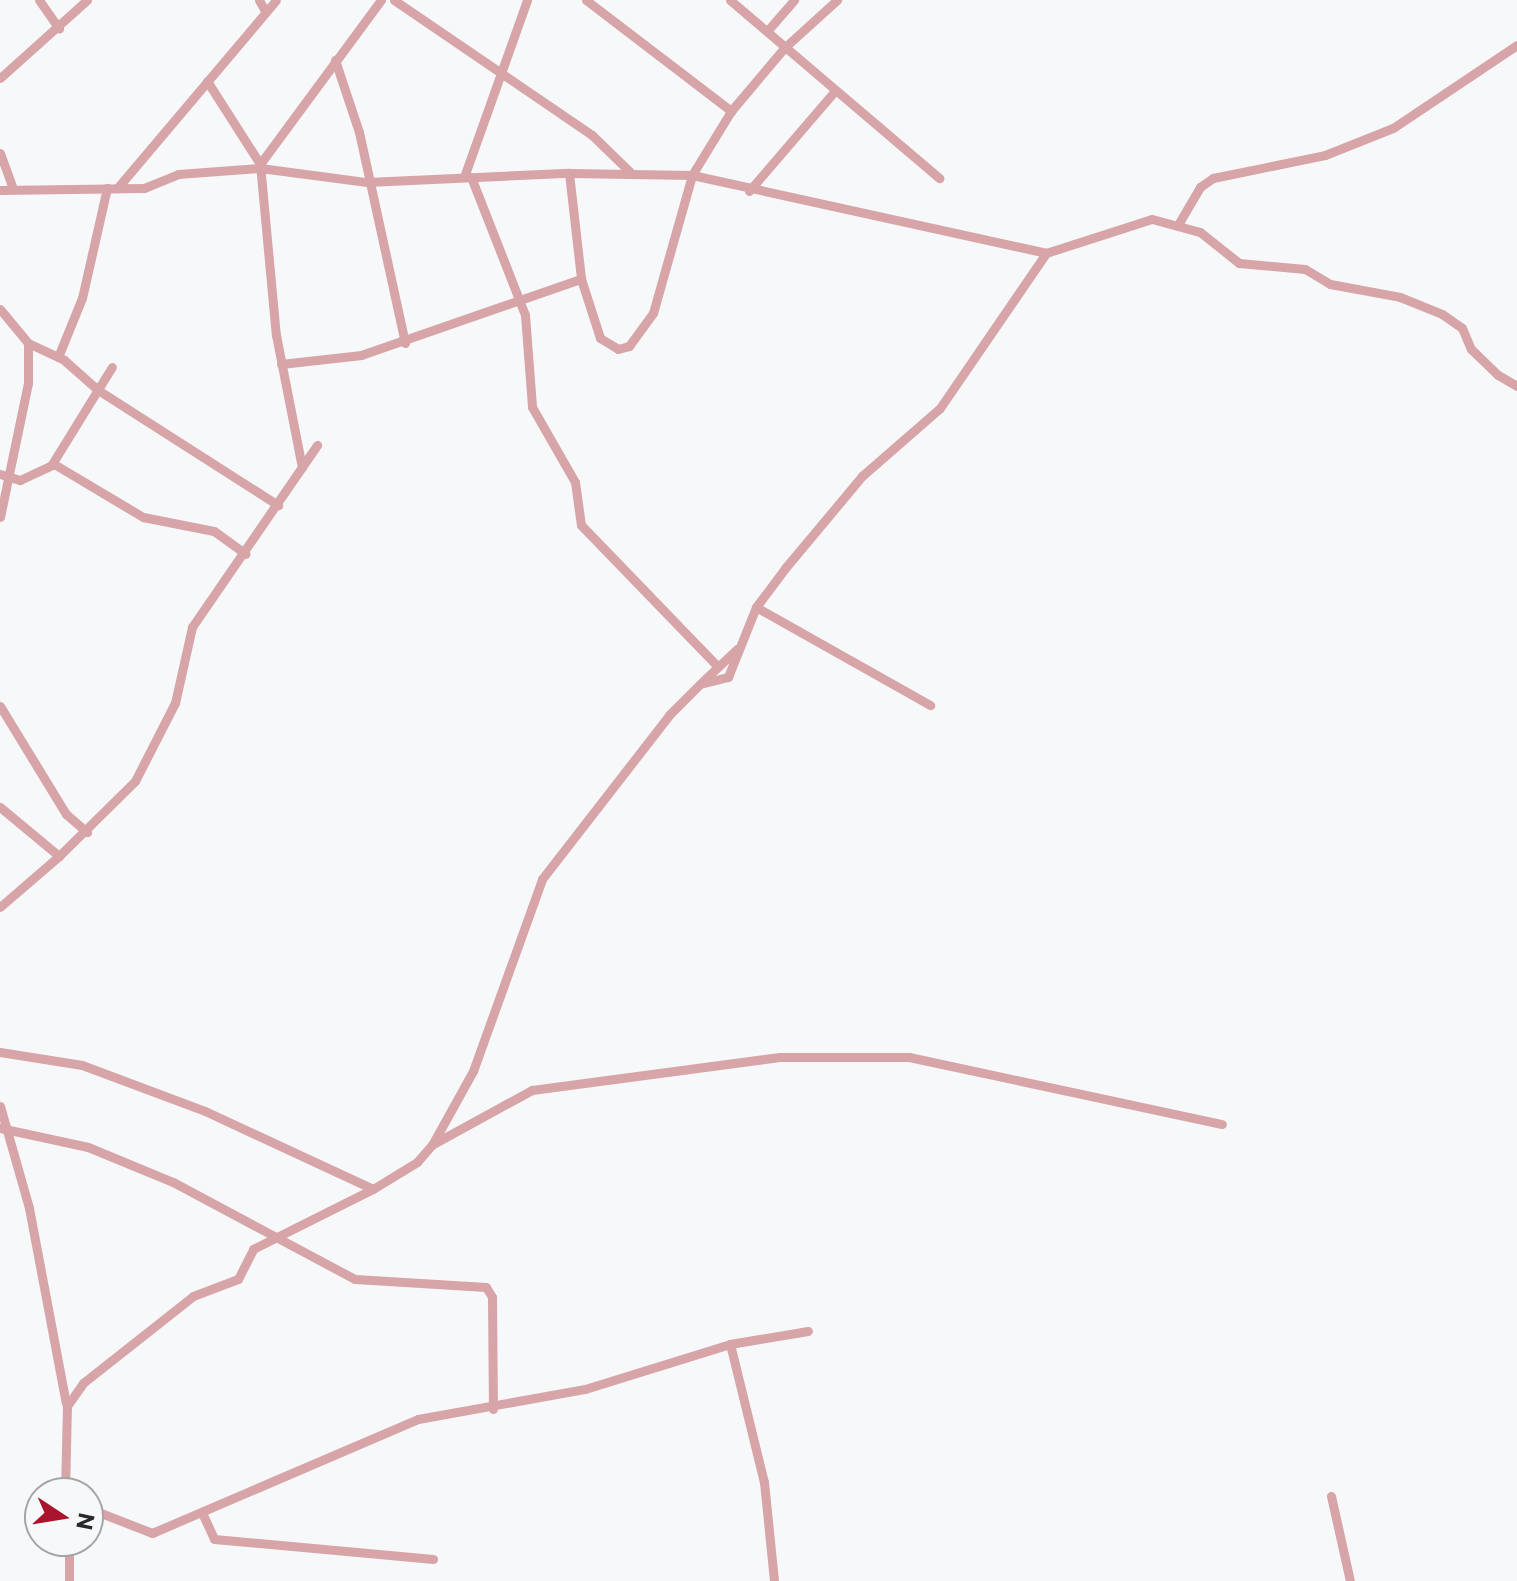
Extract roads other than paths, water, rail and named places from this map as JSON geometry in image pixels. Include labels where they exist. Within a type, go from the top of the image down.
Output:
[{"type":"street","points":[[39,0],[59,29]]},
{"type":"street","points":[[0,78],[59,29],[87,0]]},
{"type":"street","points":[[259,0],[265,11]]},
{"type":"street","points":[[119,186],[276,0]]},
{"type":"street","points":[[260,166],[381,0]]},
{"type":"street","points":[[394,0],[592,135],[630,172]]},
{"type":"street","points":[[527,0],[499,70],[468,177],[520,300],[532,407],[575,482],[581,525],[718,667]]},
{"type":"street","points":[[586,0],[731,111]]},
{"type":"street","points":[[730,0],[788,44],[833,93],[939,178]]},
{"type":"street","points":[[768,30],[794,0]]},
{"type":"street","points":[[569,173],[581,279],[600,338],[618,349],[629,346],[653,313],[692,175],[731,111],[788,44],[837,0]]},
{"type":"street","points":[[1179,223],[1200,187],[1213,178],[1325,155],[1393,128],[1517,45]]},
{"type":"street","points":[[335,60],[359,132],[367,182],[405,342]]},
{"type":"street","points":[[207,81],[260,166],[281,364],[302,467]]},
{"type":"street","points":[[749,191],[833,93]]},
{"type":"street","points":[[0,153],[13,189]]},
{"type":"street","points":[[0,190],[107,188],[260,166],[367,182],[630,172],[692,175],[749,191],[1046,253],[1141,221],[1179,223],[1239,263],[1305,269],[1330,284],[1395,296],[1442,314],[1462,328],[1471,349],[1498,375],[1517,386]]},
{"type":"street","points":[[58,357],[82,298],[107,188]]},
{"type":"street","points":[[700,684],[728,677],[756,607],[862,476],[940,408],[1046,253]]},
{"type":"street","points":[[281,364],[361,355],[581,279]]},
{"type":"street","points":[[0,309],[28,343],[58,357],[98,390],[278,505]]},
{"type":"street","points":[[0,517],[4,475],[28,383],[28,343]]},
{"type":"street","points":[[4,475],[22,479],[52,464],[112,367]]},
{"type":"street","points":[[0,907],[87,832],[131,787],[157,744],[175,703],[192,627],[246,554],[317,445]]},
{"type":"street","points":[[52,464],[143,517],[214,531],[246,554]]},
{"type":"street","points":[[756,607],[930,705]]},
{"type":"street","points":[[67,1406],[83,1383],[193,1296],[238,1279],[249,1253],[373,1189],[417,1162],[432,1145],[473,1071],[537,886],[635,756],[700,684],[737,649]]},
{"type":"street","points":[[0,706],[66,814],[87,832]]},
{"type":"street","points":[[0,807],[59,856]]},
{"type":"street","points":[[0,1052],[109,1075],[205,1111],[373,1189]]},
{"type":"street","points":[[432,1145],[532,1090],[780,1057],[909,1057],[1222,1124]]},
{"type":"street","points":[[0,1106],[67,1406],[65,1477]]},
{"type":"street","points":[[4,1129],[88,1147],[173,1182],[273,1239],[366,1283],[486,1287],[492,1297],[493,1409]]},
{"type":"street","points":[[104,1514],[152,1533],[203,1515],[418,1419],[493,1409],[585,1389],[730,1344],[808,1331]]},
{"type":"street","points":[[730,1344],[767,1493],[774,1581]]},
{"type":"street","points":[[1331,1496],[1350,1581]]},
{"type":"street","points":[[203,1515],[214,1539],[433,1559]]},
{"type":"street","points":[[69,1557],[69,1581]]}]
